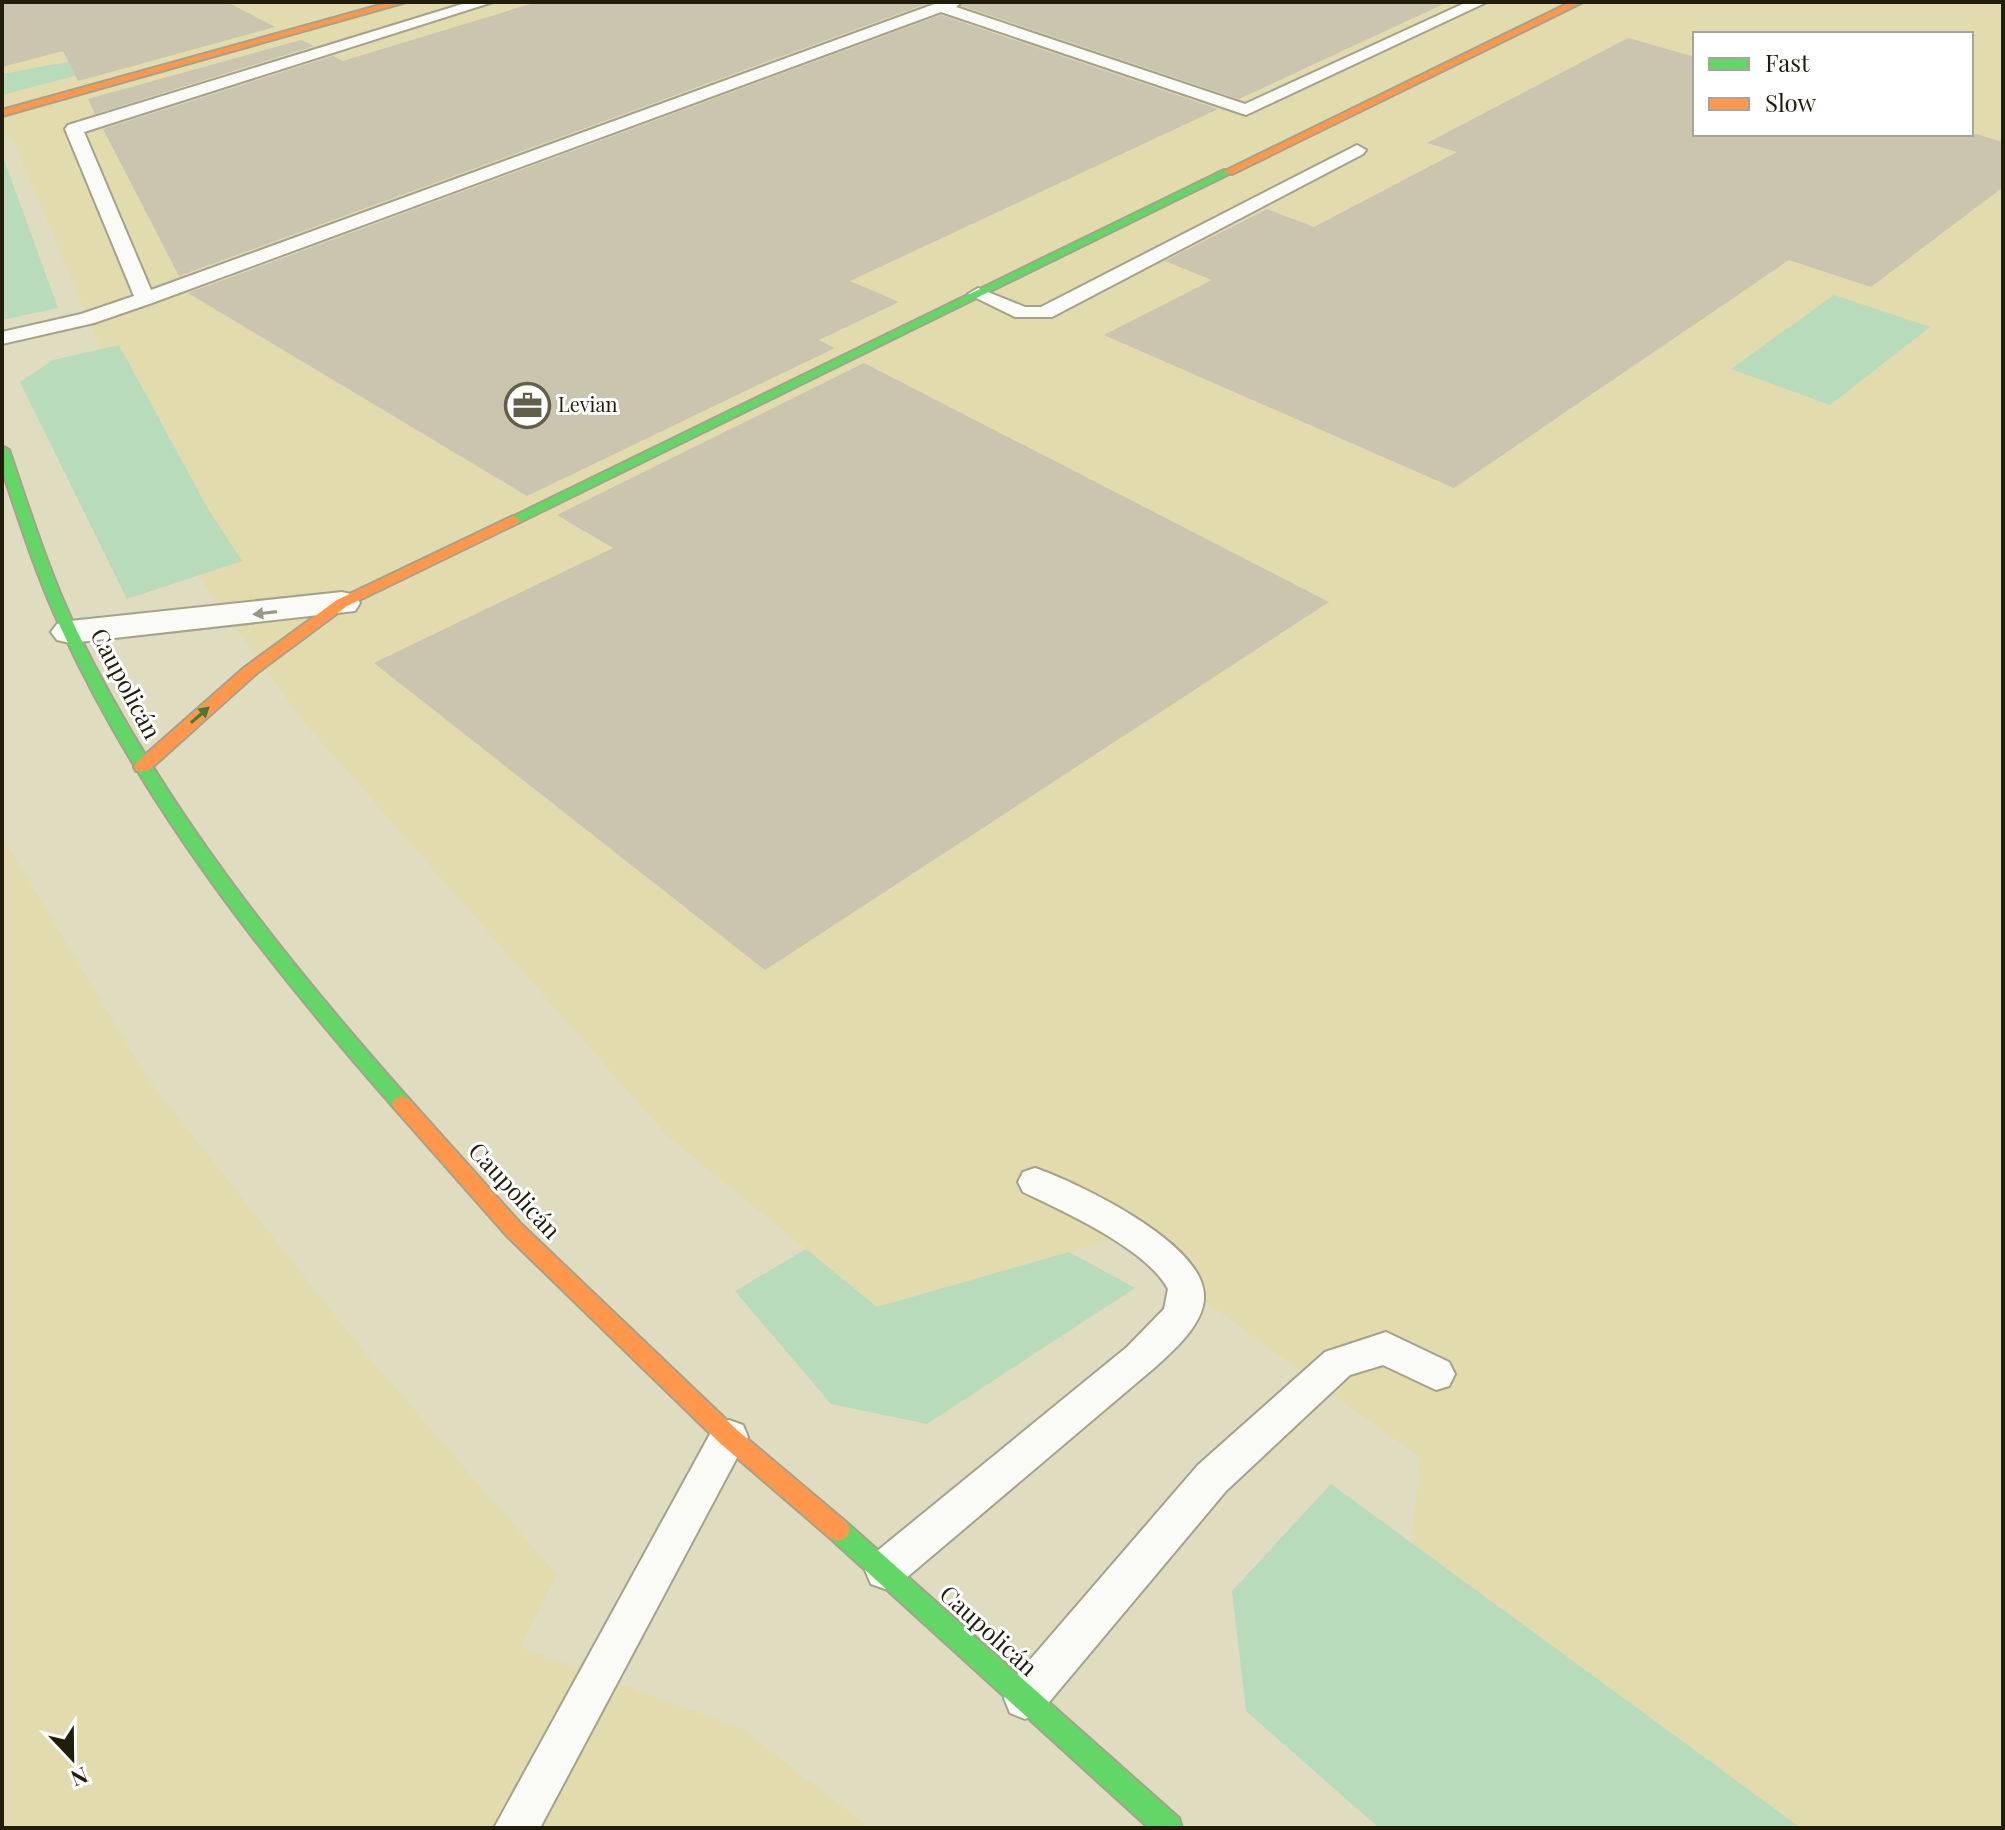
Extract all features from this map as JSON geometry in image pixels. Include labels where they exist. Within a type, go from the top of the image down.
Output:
[{"type":"street","points":[[2,113],[401,2]]},
{"type":"street","points":[[142,767],[251,670],[342,603],[1578,2]]},
{"type":"street","name":"Caupolicán","points":[[2,450],[48,580],[70,632],[142,767],[228,893],[368,1067],[514,1230],[729,1437],[885,1570],[1169,1828]]},
{"type":"street","points":[[70,632],[342,603]]},
{"type":"lane","points":[[145,299],[74,129],[485,2]]},
{"type":"lane","points":[[2,338],[87,319],[145,299],[948,4],[1246,110],[1479,2]]},
{"type":"lane","points":[[978,294],[1022,313],[1045,313],[1357,150]]},
{"type":"lane","points":[[885,1570],[1140,1358],[1165,1336],[1181,1313],[1186,1289],[1178,1268],[1081,1203],[1035,1182]]},
{"type":"lane","points":[[1025,1698],[1212,1478],[1338,1363],[1386,1348],[1436,1374]]},
{"type":"lane","points":[[516,1828],[729,1437]]},
{"type":"shaded area","points":[[2,2],[2003,2],[2003,1828],[1519,1828],[1394,1727],[1420,1458],[1118,1238],[877,1307],[667,1136],[303,721],[192,567],[14,142],[2,134]]},
{"type":"shaded area","points":[[2,835],[148,1079],[361,1348],[557,1575],[520,1647],[741,1728],[870,1828],[2,1828]]},
{"type":"green space","points":[[267,25],[2,95],[2,74]]},
{"type":"green space","points":[[2,154],[58,308],[2,320]]},
{"type":"green space","points":[[1834,295],[1930,327],[1830,405],[1731,369]]},
{"type":"green space","points":[[119,345],[208,509],[242,561],[127,599],[20,382],[53,360]]},
{"type":"green space","points":[[806,1249],[877,1307],[1069,1252],[1135,1288],[927,1424],[831,1404],[735,1291]]},
{"type":"green space","points":[[1331,1484],[1801,1828],[1379,1828],[1246,1711],[1232,1591]]},
{"type":"building","points":[[2,2],[227,2],[275,27],[78,81],[63,51],[2,67]]},
{"type":"building","points":[[537,2],[931,2],[179,276],[103,129],[333,56],[343,61]]},
{"type":"building","points":[[965,2],[1448,2],[1239,99],[962,6]]},
{"type":"building","points":[[941,15],[1218,109],[850,281],[899,302],[819,340],[835,348],[527,496],[188,293]]},
{"type":"building","points":[[1628,38],[1693,56],[1693,136],[1976,134],[2003,142],[2003,187],[1871,287],[1789,260],[1454,488],[1104,335],[1212,280],[1165,261],[1267,209],[1314,227],[1457,152],[1427,143]]},
{"type":"building","points":[[301,40],[314,46],[95,114],[88,99]]},
{"type":"building","points":[[864,363],[1329,602],[765,970],[374,663],[613,548],[557,515]]},
{"type":"traffic: fast","points":[[513,520],[1228,172]]},
{"type":"traffic: fast","points":[[2,450],[60,610],[139,759],[219,880],[262,938],[402,1104]]},
{"type":"traffic: fast","points":[[838,1530],[1169,1828]]},
{"type":"traffic: slow","points":[[2,113],[401,2]]},
{"type":"traffic: slow","points":[[1228,172],[1578,2]]},
{"type":"traffic: slow","points":[[142,767],[251,670],[342,603],[513,520]]},
{"type":"traffic: slow","points":[[402,1104],[514,1230],[729,1437],[838,1530]]},
{"type":"place","name":"Levian","points":[[527,405]]}]
